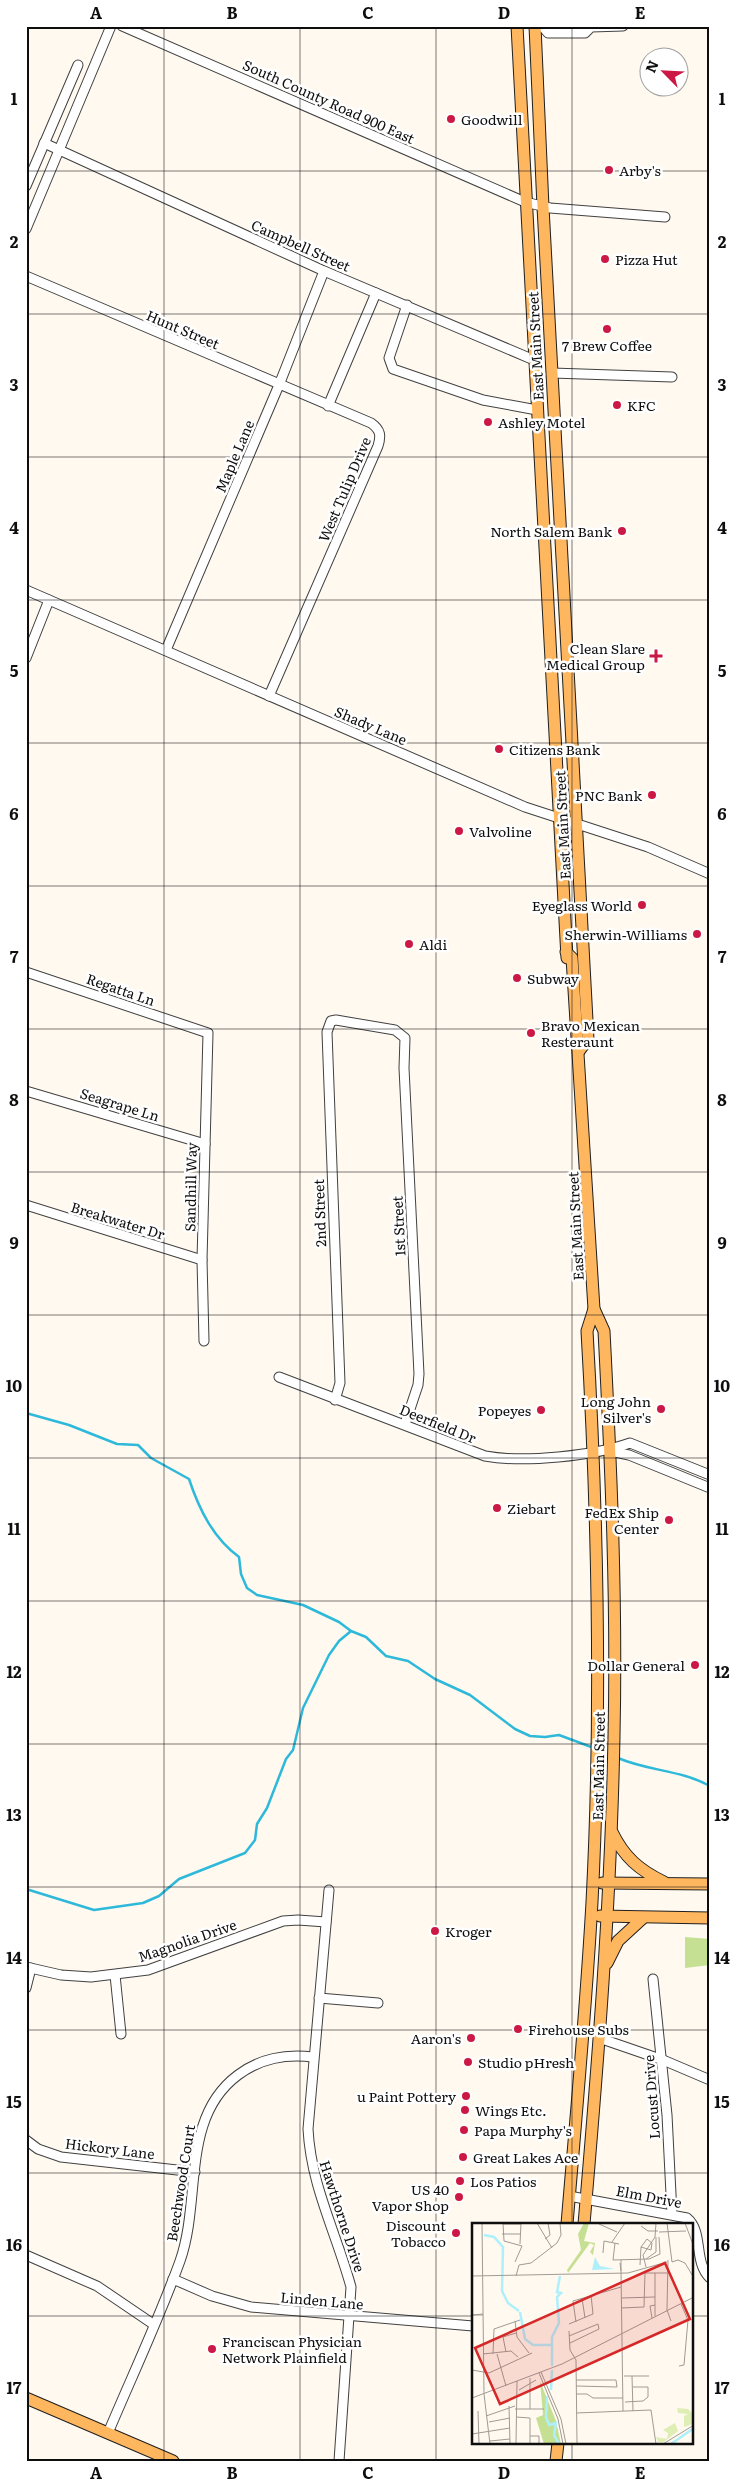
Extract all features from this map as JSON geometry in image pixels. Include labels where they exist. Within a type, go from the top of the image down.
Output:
[{"type":"main road","name":"East Main Street","points":[[517,26],[566,952],[572,958],[594,1309],[587,1331],[613,1554],[614,1734],[612,1832],[604,1972],[584,2223]]},
{"type":"main road","name":"East Main Street","points":[[536,26],[543,207],[588,1039],[579,1051]]},
{"type":"main road","name":"East Main Street","points":[[567,2223],[591,1917],[596,1768],[604,1331],[594,1309]]},
{"type":"main road","points":[[612,1832],[625,1855],[636,1867],[668,1883]]},
{"type":"main road","points":[[592,1883],[710,1884]]},
{"type":"main road","points":[[591,1917],[607,1914],[643,1918],[710,1918]]},
{"type":"main road","points":[[604,1972],[618,1941],[643,1918]]},
{"type":"main road","points":[[26,2398],[173,2461]]},
{"type":"main road","points":[[556,2461],[558,2444]]},
{"type":"street","points":[[26,228],[111,26]]},
{"type":"street","name":"South County Road 900 East","points":[[122,26],[525,202],[543,207],[665,217]]},
{"type":"street","points":[[542,26],[548,33],[585,33],[590,27],[623,26]]},
{"type":"street","points":[[26,186],[78,65]]},
{"type":"street","name":"Campbell Street","points":[[44,144],[324,271],[534,360]]},
{"type":"street","name":"Maple Lane","points":[[166,650],[279,385],[324,271]]},
{"type":"street","name":"Hunt Street","points":[[26,276],[328,406]]},
{"type":"street","points":[[328,406],[376,293]]},
{"type":"street","points":[[407,305],[388,358],[393,369],[483,400],[537,410]]},
{"type":"street","points":[[552,373],[672,377]]},
{"type":"street","name":"West Tulip Drive","points":[[269,696],[380,440],[378,429],[371,423],[328,406]]},
{"type":"street","name":"Shady Lane","points":[[26,590],[525,807],[576,822],[648,847],[710,874]]},
{"type":"street","points":[[26,658],[49,600]]},
{"type":"street","name":"Regatta Ln","points":[[26,972],[208,1033]]},
{"type":"street","name":"1st Street","points":[[328,1026],[331,1021],[336,1020],[395,1030],[405,1038],[404,1068],[419,1374],[418,1385],[405,1424]]},
{"type":"street","name":"2nd Street","points":[[328,1026],[329,1132],[340,1383],[335,1400]]},
{"type":"street","name":"Sandhill Way","points":[[204,1341],[202,1260],[208,1033]]},
{"type":"street","name":"Seagrape Ln","points":[[26,1090],[205,1144]]},
{"type":"street","name":"Breakwater Dr","points":[[26,1206],[202,1260]]},
{"type":"street","name":"Deerfield Dr","points":[[279,1377],[335,1400],[405,1424],[460,1448],[495,1458],[519,1460],[601,1452]]},
{"type":"street","points":[[601,1452],[630,1444],[710,1475]]},
{"type":"street","points":[[601,1452],[629,1455],[710,1488]]},
{"type":"street","name":"Hawthorne Drive","points":[[329,1890],[308,2129],[310,2155],[318,2190],[351,2286],[339,2461]]},
{"type":"street","name":"Magnolia Drive","points":[[29,1968],[73,1976],[115,1975],[148,1970],[283,1922],[298,1920],[326,1922]]},
{"type":"street","points":[[26,1988],[29,1968]]},
{"type":"street","points":[[115,1975],[121,2034]]},
{"type":"street","name":"Locust Drive","points":[[653,1979],[663,2060],[672,2214]]},
{"type":"street","points":[[319,1998],[378,2003]]},
{"type":"street","points":[[599,2038],[663,2060],[710,2080]]},
{"type":"street","name":"Beechwood Court","points":[[108,2433],[173,2279],[188,2235],[201,2128],[209,2108],[222,2089],[232,2079],[257,2063],[286,2056],[313,2057]]},
{"type":"street","name":"Hickory Lane","points":[[26,2140],[38,2149],[60,2157],[195,2172]]},
{"type":"street","name":"Elm Drive","points":[[569,2196],[672,2214],[687,2218],[692,2223]]},
{"type":"street","name":"Elm Drive","points":[[694,2232],[701,2266],[710,2278]]},
{"type":"street","points":[[26,2255],[97,2286],[153,2324]]},
{"type":"street","name":"Linden Lane","points":[[173,2279],[212,2296],[251,2307],[350,2317],[472,2326]]},
{"type":"green space","points":[[685,1937],[710,1939],[710,1965],[685,1968]]},
{"type":"waterway","points":[[26,1413],[69,1425],[117,1444],[138,1445],[151,1458],[189,1479],[202,1512],[214,1532],[239,1557],[241,1574],[247,1588],[257,1595],[303,1605],[339,1622],[351,1631],[366,1637],[386,1656],[408,1661],[435,1679],[470,1695],[515,1729],[530,1736],[545,1737],[559,1735],[594,1748]]},
{"type":"waterway","points":[[26,1889],[94,1910],[143,1903],[159,1896],[179,1879],[245,1853],[255,1840],[257,1824],[267,1808],[286,1759],[293,1750],[303,1708],[329,1655],[339,1641],[351,1631]]},
{"type":"waterway","points":[[618,1758],[641,1766],[688,1777],[710,1786]]},
{"type":"place","name":"Goodwill","points":[[451,119]]},
{"type":"place","name":"Arby's","points":[[609,170]]},
{"type":"place","name":"Pizza Hut","points":[[605,259]]},
{"type":"place","name":"7 Brew Coffee","points":[[607,329]]},
{"type":"place","name":"KFC","points":[[617,405]]},
{"type":"place","name":"Ashley Motel","points":[[488,422]]},
{"type":"place","name":"North Salem Bank","points":[[622,531]]},
{"type":"place","name":"Clean Slare Medical Group","points":[[656,656]]},
{"type":"place","name":"Citizens Bank","points":[[499,749]]},
{"type":"place","name":"PNC Bank","points":[[652,795]]},
{"type":"place","name":"Valvoline","points":[[459,831]]},
{"type":"place","name":"Eyeglass World","points":[[642,905]]},
{"type":"place","name":"Sherwin-Williams","points":[[697,934]]},
{"type":"place","name":"Aldi","points":[[409,944]]},
{"type":"place","name":"Subway","points":[[517,978]]},
{"type":"place","name":"Bravo Mexican Resteraunt","points":[[531,1033]]},
{"type":"place","name":"Long John Silver's","points":[[661,1409]]},
{"type":"place","name":"Popeyes","points":[[541,1410]]},
{"type":"place","name":"Ziebart","points":[[497,1508]]},
{"type":"place","name":"FedEx Ship Center","points":[[669,1520]]},
{"type":"place","name":"Dollar General","points":[[695,1665]]},
{"type":"place","name":"Kroger","points":[[435,1931]]},
{"type":"place","name":"Firehouse Subs","points":[[518,2029]]},
{"type":"place","name":"Aaron's","points":[[471,2038]]},
{"type":"place","name":"Studio pHresh","points":[[468,2062]]},
{"type":"place","name":"u Paint Pottery","points":[[466,2096]]},
{"type":"place","name":"Wings Etc.","points":[[465,2110]]},
{"type":"place","name":"Papa Murphy's","points":[[464,2130]]},
{"type":"place","name":"Great Lakes Ace","points":[[463,2157]]},
{"type":"place","name":"Los Patios","points":[[460,2181]]},
{"type":"place","name":"US 40 Vapor Shop","points":[[459,2197]]},
{"type":"place","name":"Discount Tobacco","points":[[456,2233]]},
{"type":"place","name":"Franciscan Physician Network Plainfield","points":[[212,2349]]}]
